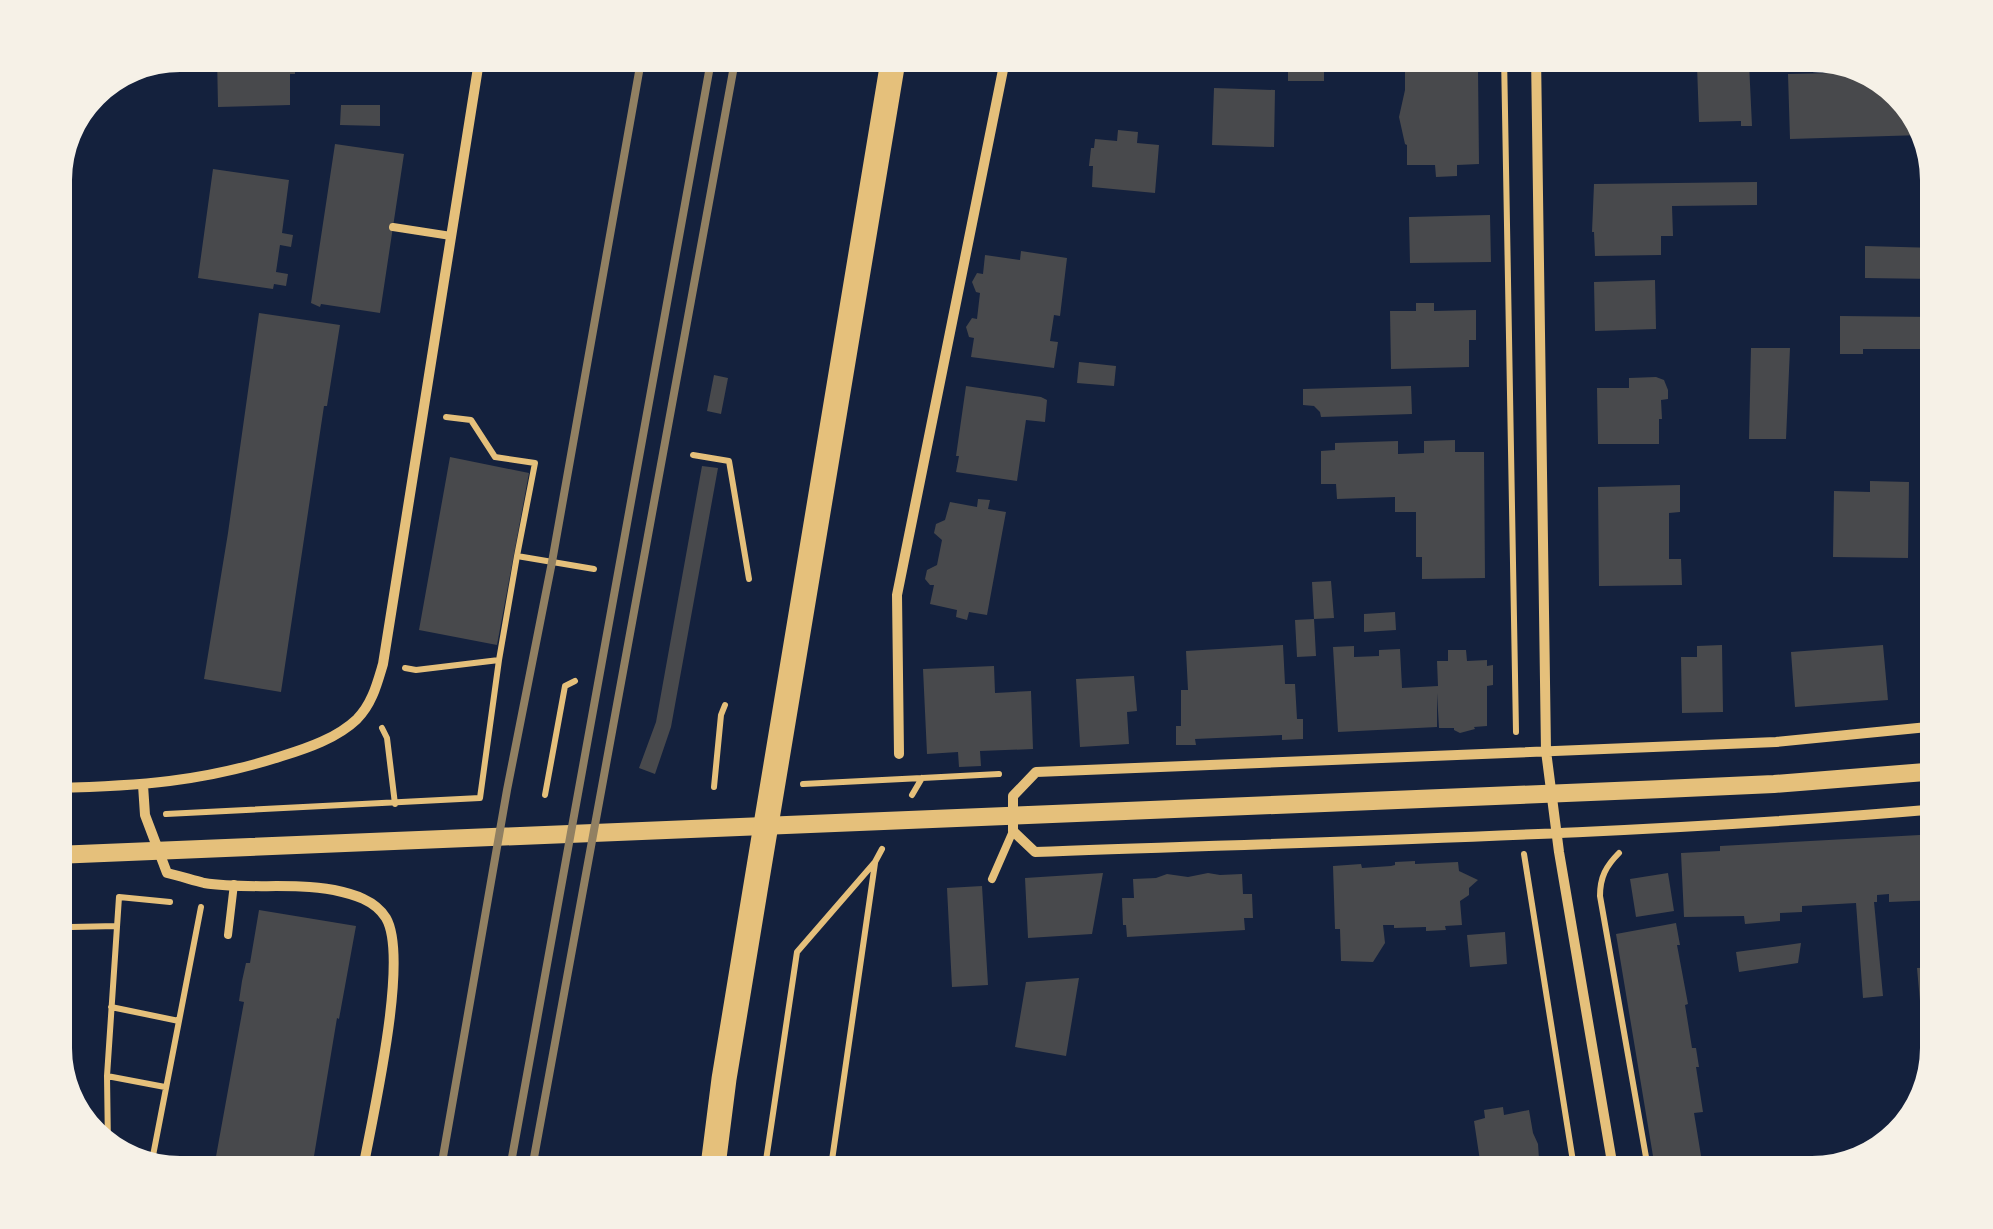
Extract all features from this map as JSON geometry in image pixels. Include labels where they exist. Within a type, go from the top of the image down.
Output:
[{"type":"main road","points":[[715,1156],[742,966],[891,73]]},
{"type":"street","points":[[73,787],[143,785],[214,776],[295,752],[344,730],[370,700],[382,664],[477,73]]},
{"type":"street","points":[[899,754],[897,595],[1002,73]]},
{"type":"street","points":[[1536,73],[1546,751],[1556,833],[1611,1156]]},
{"type":"street","points":[[1920,728],[1776,742],[1036,772],[1013,796],[1013,831],[1035,852],[1556,833],[1920,810]]},
{"type":"street","points":[[73,853],[1663,789],[1920,772]]},
{"type":"street","points":[[143,785],[145,815],[167,873],[206,883],[332,890],[366,900],[387,919],[395,963],[391,1009],[365,1156]]},
{"type":"lane","points":[[393,227],[451,236]]},
{"type":"lane","points":[[992,880],[1013,831]]},
{"type":"lane","points":[[228,936],[234,884]]},
{"type":"path","points":[[1504,73],[1516,736]]},
{"type":"path","points":[[145,815],[480,798],[499,660],[535,463],[494,456],[472,420],[423,414]]},
{"type":"path","points":[[693,455],[729,461],[749,579]]},
{"type":"path","points":[[517,556],[594,569]]},
{"type":"path","points":[[382,664],[416,670],[499,660]]},
{"type":"path","points":[[545,795],[564,686],[574,681]]},
{"type":"path","points":[[370,700],[386,738],[395,790]]},
{"type":"path","points":[[714,787],[725,706]]},
{"type":"path","points":[[899,737],[922,778],[1036,772]]},
{"type":"path","points":[[796,784],[883,780]]},
{"type":"path","points":[[1524,853],[1572,1156]]},
{"type":"path","points":[[767,1156],[797,952],[875,862],[833,1156]]},
{"type":"path","points":[[1600,883],[1645,1156]]},
{"type":"path","points":[[108,1128],[107,1076],[119,897],[183,904]]},
{"type":"path","points":[[153,1153],[201,906]]},
{"type":"path","points":[[73,927],[117,926]]},
{"type":"path","points":[[112,1007],[178,1020]]},
{"type":"path","points":[[107,1076],[166,1087]]},
{"type":"building","points":[[217,73],[295,73],[290,74],[290,105],[218,107]]},
{"type":"building","points":[[1288,73],[1324,73],[1324,81],[1288,81]]},
{"type":"building","points":[[1405,73],[1478,73],[1479,164],[1457,165],[1457,176],[1436,177],[1435,165],[1407,165],[1407,145],[1399,117]]},
{"type":"building","points":[[1697,73],[1749,73],[1752,126],[1741,126],[1741,121],[1699,122]]},
{"type":"building","points":[[1827,73],[1866,87],[1889,104],[1910,135],[1790,139],[1788,74]]},
{"type":"building","points":[[1214,88],[1275,90],[1274,147],[1212,145]]},
{"type":"building","points":[[341,105],[380,105],[380,126],[340,125]]},
{"type":"building","points":[[1118,130],[1138,132],[1137,143],[1159,145],[1155,193],[1092,187],[1093,166],[1089,166],[1095,139],[1117,141]]},
{"type":"building","points":[[335,144],[404,154],[380,313],[311,303]]},
{"type":"building","points":[[213,169],[289,180],[282,233],[293,235],[291,247],[280,245],[276,272],[288,274],[286,286],[274,284],[273,289],[198,278]]},
{"type":"building","points":[[1757,182],[1757,205],[1672,206],[1673,236],[1661,236],[1661,255],[1595,256],[1594,184]]},
{"type":"building","points":[[1490,215],[1491,262],[1410,263],[1409,217]]},
{"type":"building","points":[[1865,246],[1920,248],[1920,279],[1865,278]]},
{"type":"building","points":[[1021,251],[1067,258],[1060,316],[1054,315],[1050,341],[1058,342],[1054,368],[971,357],[974,338],[969,337],[966,327],[972,318],[977,319],[980,293],[972,282],[977,273],[983,274],[985,255],[1020,260]]},
{"type":"building","points":[[1655,280],[1656,329],[1595,331],[1594,282]]},
{"type":"building","points":[[1416,303],[1434,303],[1434,311],[1476,310],[1476,340],[1469,340],[1469,367],[1391,369],[1390,311],[1416,311]]},
{"type":"building","points":[[259,313],[340,325],[281,692],[204,679]]},
{"type":"building","points":[[1840,316],[1920,317],[1920,349],[1863,349],[1863,354],[1840,354]]},
{"type":"building","points":[[1751,348],[1790,348],[1786,439],[1749,439]]},
{"type":"building","points":[[1079,362],[1116,366],[1114,386],[1077,383]]},
{"type":"building","points":[[714,375],[728,378],[721,414],[707,411]]},
{"type":"building","points":[[1629,378],[1664,380],[1668,390],[1668,399],[1661,400],[1659,444],[1598,444],[1597,388],[1629,388]]},
{"type":"building","points":[[966,386],[1047,400],[1045,422],[1026,420],[1017,481],[956,472]]},
{"type":"building","points":[[1411,386],[1412,414],[1321,417],[1314,406],[1303,405],[1303,389]]},
{"type":"building","points":[[1455,440],[1455,452],[1484,452],[1485,578],[1422,579],[1422,557],[1416,557],[1416,512],[1395,512],[1395,497],[1337,499],[1336,484],[1321,484],[1321,451],[1335,450],[1335,443],[1398,441],[1398,454],[1424,453],[1424,441]]},
{"type":"building","points":[[450,457],[529,473],[497,645],[419,630]]},
{"type":"building","points":[[702,466],[718,468],[671,727],[655,774],[639,768],[656,722]]},
{"type":"building","points":[[1870,481],[1909,482],[1908,558],[1833,557],[1834,491],[1870,492]]},
{"type":"building","points":[[1680,485],[1680,512],[1669,513],[1669,559],[1681,559],[1682,585],[1599,586],[1598,487]]},
{"type":"building","points":[[978,499],[990,500],[988,509],[1006,512],[987,615],[969,612],[967,620],[956,617],[957,610],[930,604],[934,585],[925,579],[927,570],[937,565],[942,540],[934,533],[936,524],[945,520],[950,502],[977,507]]},
{"type":"building","points":[[1331,581],[1334,618],[1314,619],[1312,582]]},
{"type":"building","points":[[1395,612],[1396,630],[1364,632],[1364,614]]},
{"type":"building","points":[[1314,619],[1316,656],[1297,657],[1295,620]]},
{"type":"building","points":[[1283,645],[1285,684],[1295,684],[1297,719],[1303,719],[1303,739],[1282,740],[1282,735],[1195,739],[1196,745],[1176,745],[1176,726],[1181,726],[1181,690],[1188,690],[1186,651]]},
{"type":"building","points":[[1722,645],[1723,712],[1682,713],[1681,657],[1697,657],[1697,646]]},
{"type":"building","points":[[1883,645],[1888,700],[1795,707],[1791,652]]},
{"type":"building","points":[[1354,646],[1354,657],[1379,656],[1379,650],[1400,649],[1402,688],[1438,686],[1437,661],[1448,661],[1448,650],[1466,650],[1467,661],[1487,660],[1487,666],[1493,665],[1493,685],[1487,686],[1487,726],[1460,733],[1454,728],[1439,728],[1437,693],[1437,727],[1338,732],[1333,647]]},
{"type":"building","points":[[994,666],[995,693],[1031,691],[1033,749],[980,751],[981,766],[959,767],[958,752],[927,754],[923,669]]},
{"type":"building","points":[[1134,676],[1137,711],[1127,712],[1129,744],[1080,747],[1076,679]]},
{"type":"building","points":[[1920,835],[1920,901],[1889,902],[1889,894],[1877,895],[1874,902],[1883,996],[1863,998],[1856,903],[1802,906],[1802,912],[1780,913],[1780,921],[1745,924],[1744,916],[1684,917],[1681,853],[1720,851],[1720,846]]},
{"type":"building","points":[[1415,861],[1458,862],[1459,871],[1478,880],[1460,901],[1462,925],[1426,931],[1426,927],[1383,925],[1385,943],[1373,962],[1341,961],[1340,929],[1335,929],[1333,866],[1361,864],[1362,868]]},
{"type":"building","points":[[1103,873],[1092,934],[1028,938],[1025,878]]},
{"type":"building","points":[[1668,873],[1674,911],[1636,917],[1630,879]]},
{"type":"building","points":[[1242,874],[1243,894],[1252,894],[1253,918],[1244,918],[1245,930],[1127,937],[1122,898],[1134,898],[1133,879]]},
{"type":"building","points":[[982,886],[988,985],[952,987],[947,888]]},
{"type":"building","points":[[259,910],[356,926],[314,1156],[216,1156],[244,1002],[239,1001],[242,981],[246,963],[250,963]]},
{"type":"building","points":[[1676,923],[1688,1004],[1685,1005],[1699,1067],[1703,1112],[1694,1113],[1701,1156],[1653,1156],[1616,934]]},
{"type":"building","points":[[1505,932],[1507,964],[1470,967],[1467,935]]},
{"type":"building","points":[[1801,943],[1798,963],[1739,972],[1736,952]]},
{"type":"building","points":[[1079,978],[1066,1056],[1015,1047],[1026,982]]},
{"type":"building","points":[[1503,1107],[1504,1115],[1529,1110],[1539,1156],[1479,1156],[1474,1121],[1485,1118],[1484,1110]]},
{"type":"railway","points":[[443,1156],[639,73]]},
{"type":"railway","points":[[512,1156],[709,73]]},
{"type":"railway","points":[[534,1156],[733,73]]}]
